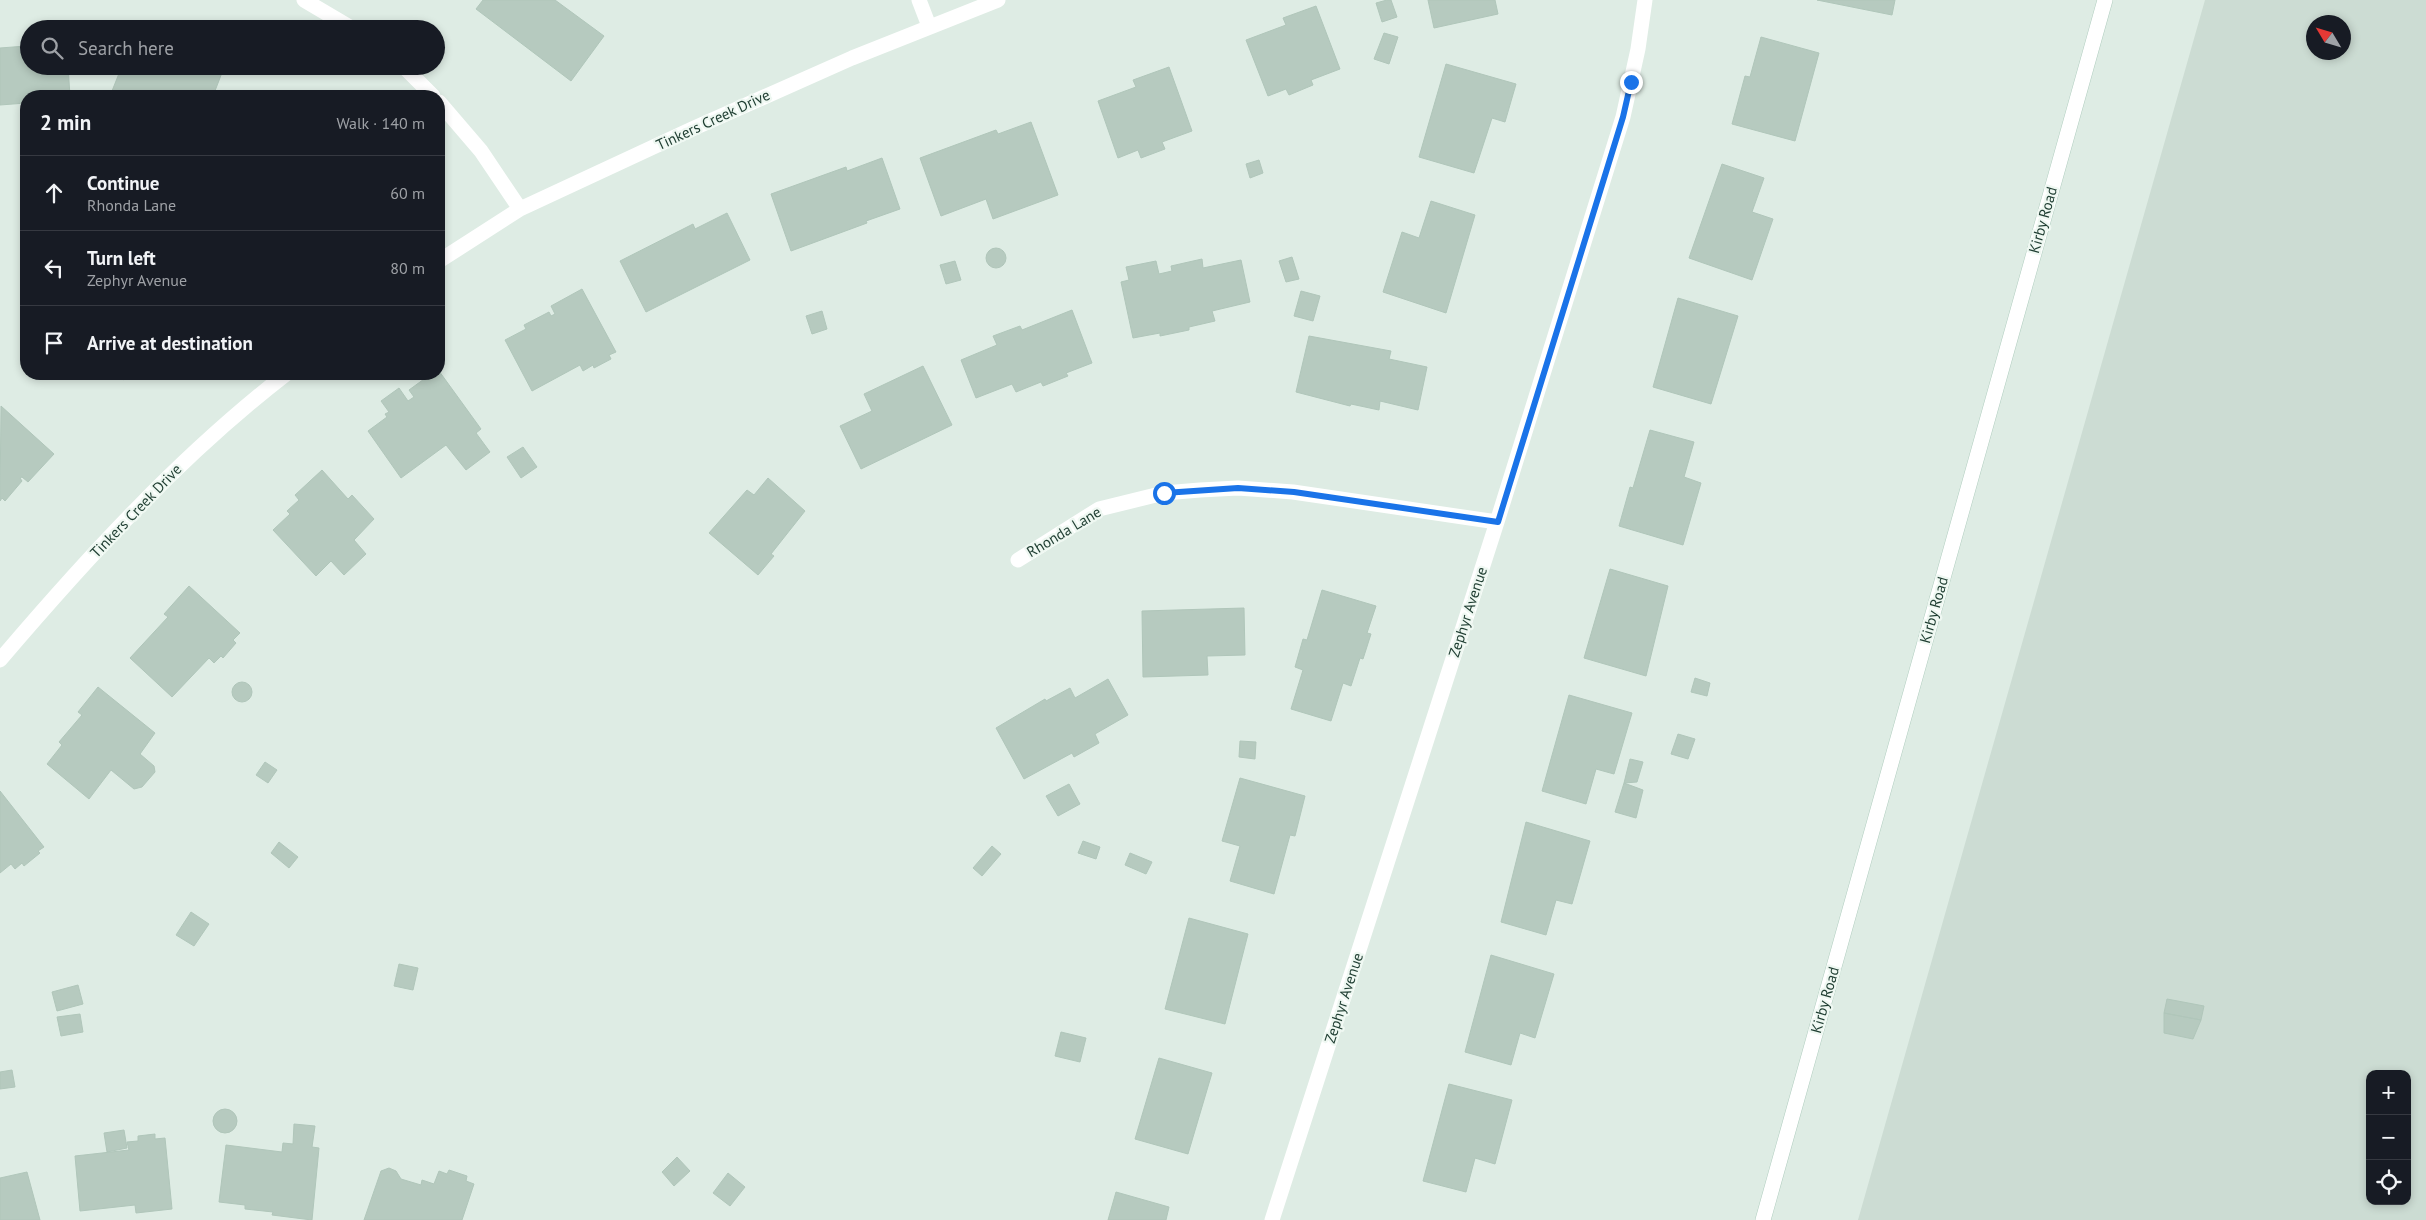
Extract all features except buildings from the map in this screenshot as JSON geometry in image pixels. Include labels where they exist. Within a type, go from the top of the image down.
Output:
[{"type":"street","points":[[304,0],[338,20]]},
{"type":"street","points":[[919,0],[929,26]]},
{"type":"street","name":"Tinkers Creek Drive","points":[[445,257],[520,209],[762,96],[929,26],[998,0]]},
{"type":"street","name":"Zephyr Avenue","points":[[1272,1220],[1498,522],[1623,117],[1638,49],[1645,0]]},
{"type":"street","name":"Kirby Road","points":[[1763,1220],[2104,0]]},
{"type":"street","points":[[413,75],[427,90]]},
{"type":"street","points":[[445,109],[481,151],[520,209]]},
{"type":"street","name":"Tinkers Creek Drive","points":[[0,660],[56,594],[188,458],[279,380]]},
{"type":"street","name":"Rhonda Lane","points":[[1018,560],[1099,509],[1164,493],[1200,490],[1238,488],[1294,492],[1498,522]]},
{"type":"shaded area","points":[[2205,0],[2426,0],[2426,1220],[1858,1220]]},
{"type":"route","points":[[1164,493],[1238,488],[1294,492],[1498,522],[1623,117],[1631,82]]}]
